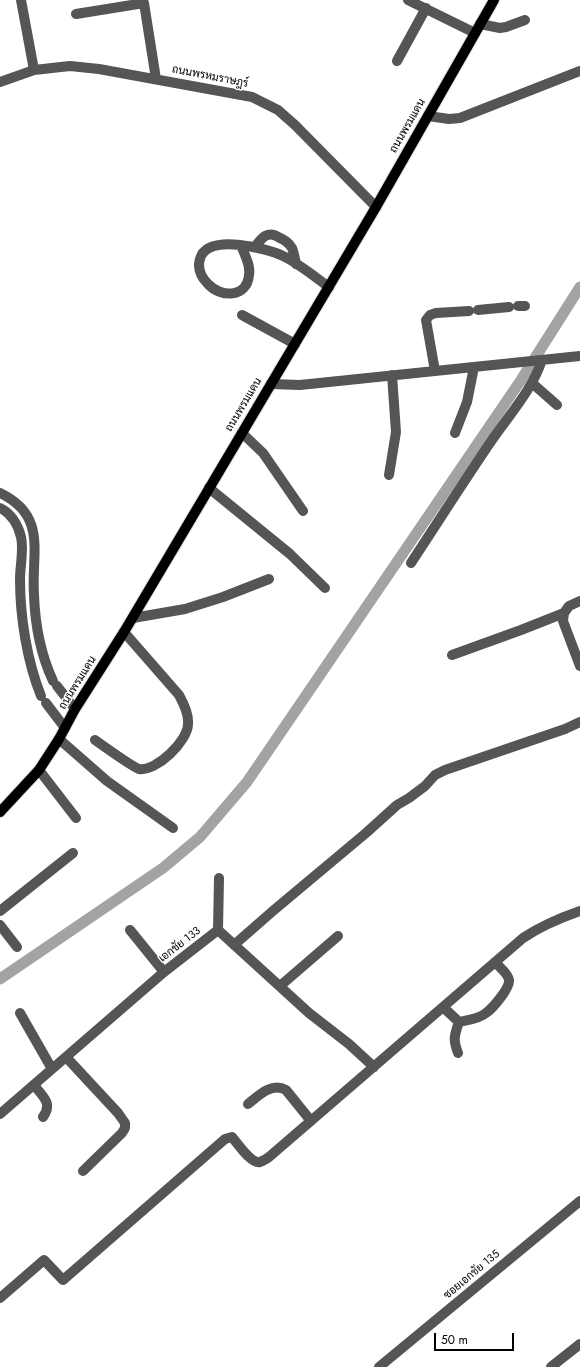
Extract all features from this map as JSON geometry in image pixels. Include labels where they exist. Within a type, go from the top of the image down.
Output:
[{"type":"main road","name":"ถนนพรมแดน","points":[[0,812],[39,770],[59,739],[75,708],[124,632],[329,287],[494,0]]},
{"type":"street","points":[[21,0],[34,70]]},
{"type":"street","points":[[408,0],[474,33]]},
{"type":"street","points":[[76,14],[144,2],[156,79]]},
{"type":"street","points":[[397,61],[426,8]]},
{"type":"street","points":[[480,24],[500,28],[525,20]]},
{"type":"street","name":"ถนนพรหมราษฎร์","points":[[0,82],[34,70],[70,66],[99,68],[252,97],[278,110],[294,124],[376,206]]},
{"type":"street","points":[[428,116],[449,119],[460,118],[580,71]]},
{"type":"street","points":[[255,247],[266,235],[274,234],[288,243],[293,250],[296,264]]},
{"type":"street","points":[[241,245],[250,274],[241,291],[235,293],[225,293],[208,284],[200,274],[198,265],[201,254],[209,248],[221,244],[241,245],[271,251],[285,257],[329,287]]},
{"type":"street","points":[[434,371],[426,320],[430,315],[517,306]]},
{"type":"street","points":[[242,315],[295,344]]},
{"type":"street","points":[[271,384],[300,385],[580,356]]},
{"type":"street","points":[[411,563],[453,497],[537,375],[539,360]]},
{"type":"street","points":[[455,433],[467,402],[474,367]]},
{"type":"street","points":[[389,475],[396,432],[392,375]]},
{"type":"street","points":[[532,382],[556,405]]},
{"type":"street","points":[[242,433],[263,453],[303,511]]},
{"type":"street","points":[[209,488],[290,554],[325,588]]},
{"type":"street","points":[[0,493],[11,498],[22,509],[30,521],[34,535],[35,551],[33,583],[36,617],[48,672],[75,708]]},
{"type":"street","points":[[0,508],[12,518],[18,527],[21,538],[20,585],[22,619],[32,671],[42,696],[65,728]]},
{"type":"street","points":[[132,618],[186,609],[224,597],[269,579]]},
{"type":"street","points":[[20,585],[33,583]]},
{"type":"street","points":[[580,601],[569,606],[564,613],[563,621],[580,666]]},
{"type":"street","points":[[452,655],[564,613]]},
{"type":"street","points":[[95,740],[138,769],[152,767],[162,760],[183,739],[188,725],[185,706],[179,695],[124,632]]},
{"type":"street","points":[[42,696],[54,681]]},
{"type":"street","points":[[234,945],[397,805],[425,786],[435,775],[444,770],[565,729],[580,722]]},
{"type":"street","points":[[59,739],[107,781],[173,828]]},
{"type":"street","points":[[39,770],[76,818]]},
{"type":"street","points":[[0,910],[73,853]]},
{"type":"street","points":[[218,930],[219,878]]},
{"type":"street","points":[[0,1298],[44,1260],[63,1280],[225,1140],[232,1138],[250,1158],[256,1162],[262,1162],[523,938],[552,921],[580,911]]},
{"type":"street","points":[[0,926],[17,947]]},
{"type":"street","points":[[130,930],[164,972]]},
{"type":"street","name":"เอกชัย 133","points":[[0,1114],[164,972],[218,930],[309,1013],[350,1044],[374,1067]]},
{"type":"street","points":[[280,986],[338,936]]},
{"type":"street","points":[[459,1022],[477,1018],[486,1014],[508,988],[509,979],[507,975],[495,962]]},
{"type":"street","points":[[443,1007],[459,1022]]},
{"type":"street","points":[[20,1013],[52,1069]]},
{"type":"street","points":[[458,1053],[454,1042],[454,1034],[459,1022]]},
{"type":"street","points":[[66,1057],[118,1113],[125,1123],[125,1128],[122,1133],[83,1171]]},
{"type":"street","points":[[34,1086],[47,1103],[47,1111],[43,1117]]},
{"type":"street","points":[[248,1104],[267,1090],[274,1087],[281,1087],[286,1090],[311,1121]]},
{"type":"street","name":"ซอยเอกชัย 135","points":[[379,1367],[580,1201]]},
{"type":"street","points":[[551,1367],[580,1344]]},
{"type":"waterway","points":[[0,979],[163,868],[200,837],[247,782],[521,380],[580,287]]}]
